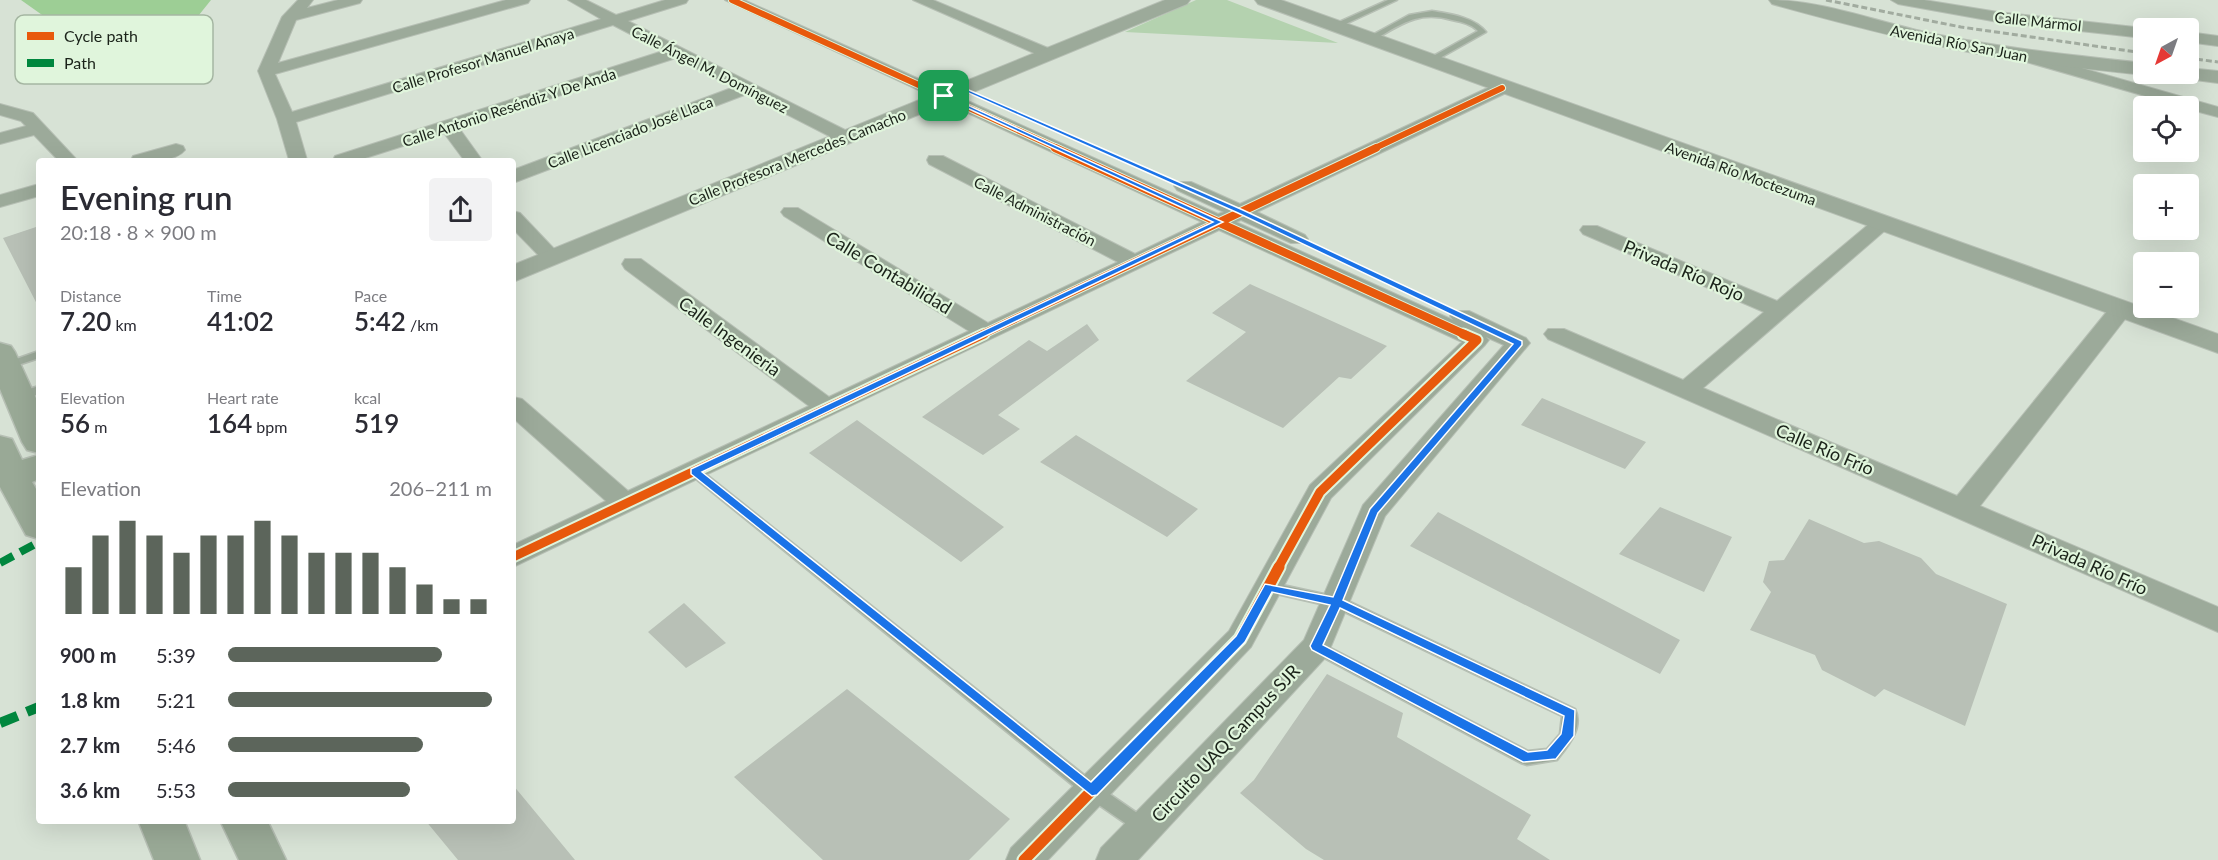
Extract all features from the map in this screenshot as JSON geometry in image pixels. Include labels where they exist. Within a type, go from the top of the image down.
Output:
[{"type":"main road","points":[[3,359],[30,393],[19,456],[36,516]]},
{"type":"main road","points":[[162,824],[177,860]]},
{"type":"main road","points":[[245,824],[263,860]]},
{"type":"street","points":[[290,17],[355,0]]},
{"type":"street","points":[[266,71],[523,0]]},
{"type":"street","name":"Calle Ángel M. Domínguez","points":[[576,0],[836,132]]},
{"type":"street","name":"Calle Profesor Manuel Anaya","points":[[286,119],[681,0]]},
{"type":"street","points":[[732,0],[1113,155]]},
{"type":"street","points":[[767,0],[1219,222],[1477,340],[1320,492],[1240,639],[1024,860]]},
{"type":"street","points":[[920,0],[1040,50]]},
{"type":"street","name":"Calle Profesora Mercedes Camacho","points":[[1040,50],[1150,0]]},
{"type":"street","name":"Calle Profesora Mercedes Camacho","points":[[516,272],[545,250],[1040,50],[1181,0]]},
{"type":"street","name":"Avenida Río Moctezuma","points":[[1264,0],[1502,88],[2218,344]]},
{"type":"street","name":"Avenida Río San Juan","points":[[1778,0],[1886,29],[2020,55],[2133,68]]},
{"type":"street","name":"Calle Mármol","points":[[1898,0],[1998,17],[2133,32]]},
{"type":"street","points":[[297,158],[286,119],[266,71],[290,17],[308,1]]},
{"type":"street","points":[[2199,39],[2218,41]]},
{"type":"street","name":"Calle Antonio Reséndiz Y De Anda","points":[[348,158],[677,52]]},
{"type":"street","points":[[2020,55],[2218,112]]},
{"type":"street","points":[[2199,75],[2218,77]]},
{"type":"street","name":"Calle Licenciado José Llaca","points":[[516,176],[747,87]]},
{"type":"street","points":[[516,556],[1502,88]]},
{"type":"street","points":[[0,109],[27,117],[66,158]]},
{"type":"street","points":[[449,127],[472,158]]},
{"type":"street","points":[[0,139],[37,129]]},
{"type":"street","points":[[147,158],[176,150]]},
{"type":"street","name":"Calle Administración","points":[[936,160],[1135,262]]},
{"type":"street","points":[[1166,178],[1241,212]]},
{"type":"street","points":[[0,201],[36,191]]},
{"type":"street","name":"Calle Contabilidad","points":[[791,212],[987,332]]},
{"type":"street","name":"Circuito UAQ Campus SJR","points":[[1114,860],[1316,646],[1337,602],[1373,512],[1518,343],[1241,212]]},
{"type":"street","points":[[516,220],[545,250]]},
{"type":"street","points":[[1686,390],[1882,223]]},
{"type":"street","name":"Privada Río Rojo","points":[[1590,230],[1779,310]]},
{"type":"street","name":"Calle Profesora Mercedes Camacho","points":[[516,252],[545,250]]},
{"type":"street","name":"Calle Ingenieria","points":[[633,264],[827,408]]},
{"type":"street","points":[[1963,508],[2121,309]]},
{"type":"street","name":"Calle Río Frío","points":[[1556,334],[1963,508]]},
{"type":"street","points":[[516,408],[626,504]]},
{"type":"street","name":"Privada Río Frío","points":[[1963,508],[2218,620]]},
{"type":"lane","points":[[1334,26],[1394,0]]},
{"type":"lane","points":[[1370,39],[1422,12],[1437,12],[1477,25],[1482,32],[1431,61]]},
{"type":"lane","points":[[3,359],[36,354]]},
{"type":"lane","points":[[694,471],[1092,790],[1145,828]]},
{"type":"lane","points":[[1269,587],[1337,602],[1570,713],[1567,736],[1551,755],[1527,758],[1316,646]]},
{"type":"shaded area","points":[[21,0],[211,0],[199,15],[42,15]]},
{"type":"shaded area","points":[[1196,0],[1227,0],[1338,43],[1125,32]]},
{"type":"building","points":[[36,227],[36,302],[3,238]]},
{"type":"building","points":[[1250,284],[1387,346],[1351,379],[1339,377],[1283,428],[1186,381],[1246,332],[1212,313]]},
{"type":"building","points":[[1087,324],[1099,340],[998,415],[1020,429],[983,455],[922,417],[1029,340],[1047,351]]},
{"type":"building","points":[[1542,398],[1646,442],[1625,469],[1521,425]]},
{"type":"building","points":[[857,420],[1004,527],[961,562],[809,453]]},
{"type":"building","points":[[1076,435],[1198,509],[1167,537],[1040,462]]},
{"type":"building","points":[[1660,507],[1732,537],[1704,592],[1619,554]]},
{"type":"building","points":[[1438,512],[1680,640],[1660,674],[1410,546]]},
{"type":"building","points":[[1809,519],[1864,543],[1879,541],[1921,558],[1936,574],[2007,604],[1965,726],[1884,689],[1875,697],[1822,670],[1815,655],[1750,630],[1771,592],[1763,582],[1769,561],[1784,560]]},
{"type":"building","points":[[684,603],[726,643],[686,668],[648,632]]},
{"type":"building","points":[[1327,674],[1403,713],[1397,737],[1531,815],[1517,839],[1550,860],[1324,860],[1306,849],[1240,793],[1254,780]]},
{"type":"building","points":[[847,689],[1010,819],[969,860],[823,860],[734,777]]},
{"type":"building","points":[[516,789],[575,860],[458,860],[428,824],[516,824]]},
{"type":"railway","points":[[1826,0],[1961,27],[2133,51]]},
{"type":"railway","points":[[2199,59],[2218,62]]},
{"type":"marked path","points":[[0,563],[36,544]]},
{"type":"marked path","points":[[0,723],[36,708]]},
{"type":"cycle path","points":[[732,0],[1477,340],[1320,492],[1240,639],[1024,860]]},
{"type":"cycle path","points":[[516,556],[1502,88]]},
{"type":"route","points":[[944,96],[964,88],[1241,212],[1518,343],[1373,512],[1337,602],[1316,646],[1527,758],[1551,755],[1567,736],[1570,713],[1337,602],[1269,587],[1240,639],[1092,790],[694,471],[1219,222],[944,96]]}]
